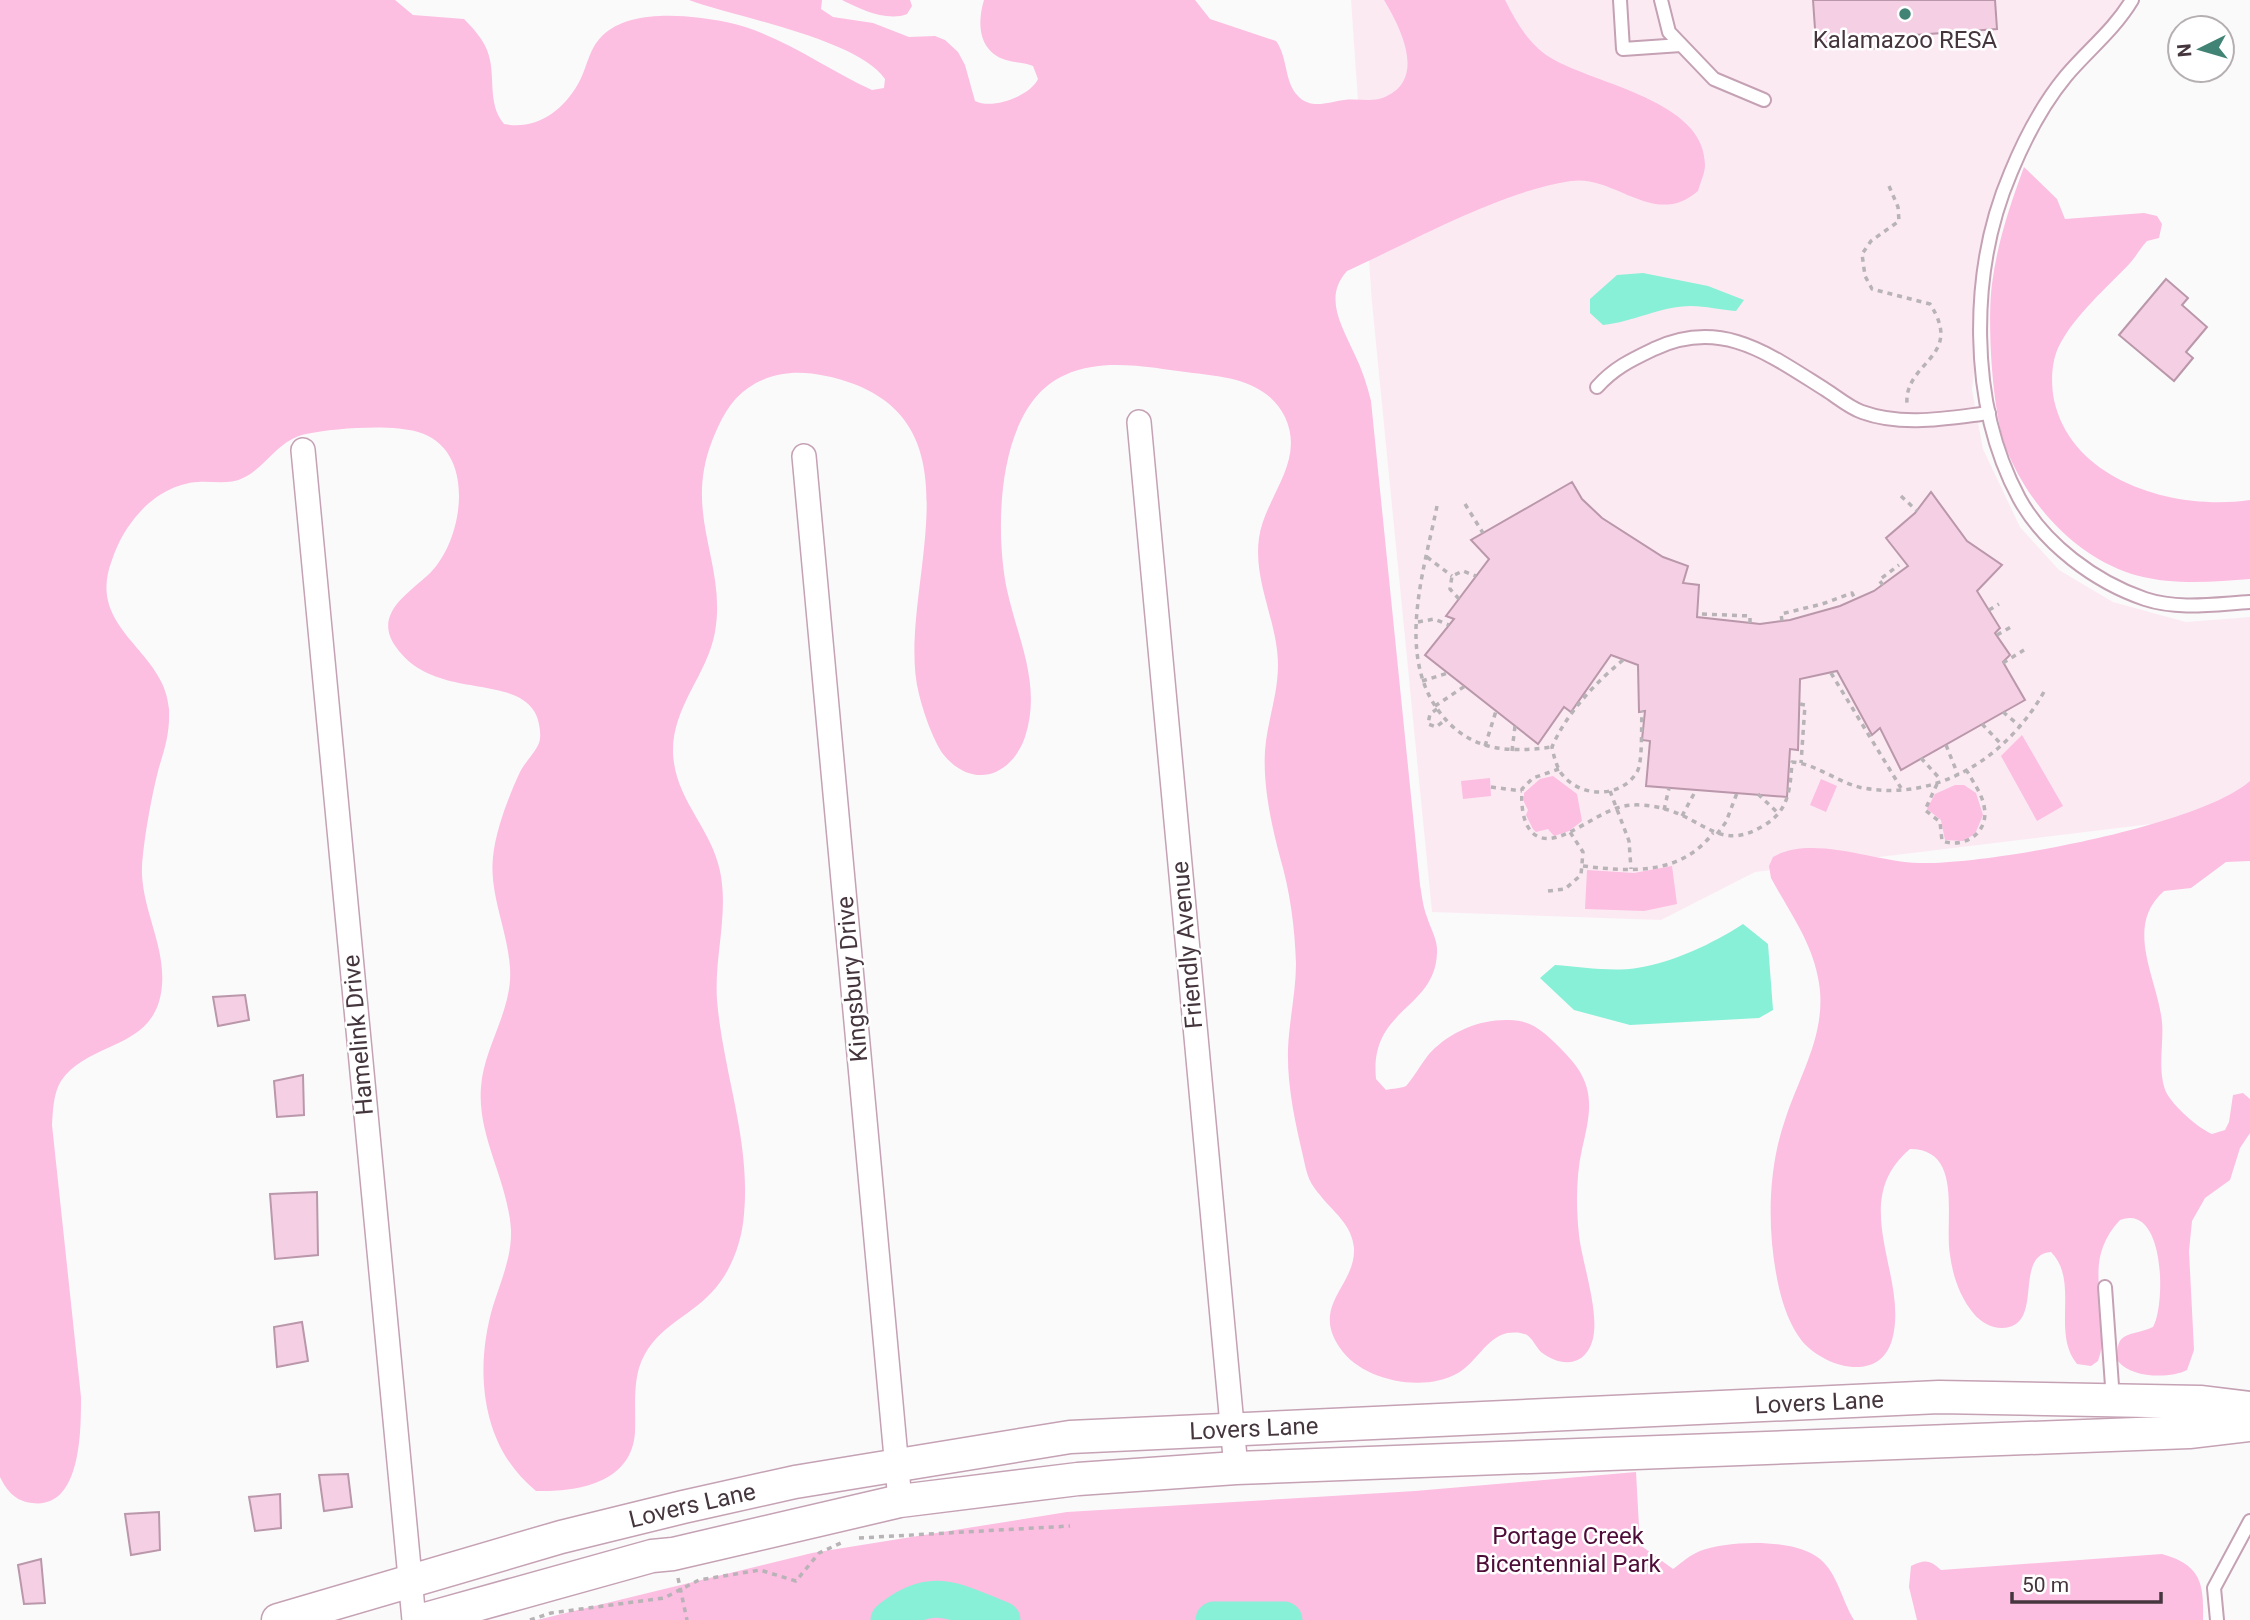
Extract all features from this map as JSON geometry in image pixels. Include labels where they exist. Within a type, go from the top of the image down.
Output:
[{"type":"street","name":"Friendly Avenue","points":[[1139,422],[1236,1468]]},
{"type":"street","name":"Hamelink Drive","points":[[303,450],[414,1620]]},
{"type":"street","name":"Kingsbury Drive","points":[[804,456],[900,1501]]},
{"type":"street","name":"Lovers Lane","points":[[278,1620],[561,1536],[670,1510],[897,1464],[1070,1437],[1939,1397],[2200,1402],[2250,1408]]},
{"type":"street","name":"Lovers Lane","points":[[422,1620],[652,1556],[674,1554],[900,1501],[1078,1479],[1236,1468],[2189,1432],[2250,1425]]},
{"type":"lane","points":[[1620,0],[1623,49],[1681,45]]},
{"type":"lane","points":[[1661,0],[1669,32],[1714,79],[1764,100]]},
{"type":"lane","points":[[2132,0],[2109,33],[2063,79],[2032,124],[1998,203],[1981,304],[1983,361],[1989,413],[2002,460],[2020,500],[2044,531],[2072,559],[2106,582],[2145,599],[2178,606],[2250,602]]},
{"type":"lane","points":[[1597,387],[1614,369],[1663,345],[1693,338],[1722,337],[1753,345],[1862,412],[1916,421],[1989,413]]},
{"type":"lane","points":[[2105,1287],[2113,1401]]},
{"type":"lane","points":[[2217,1620],[2214,1588],[2250,1521]]},
{"type":"path","points":[[1889,186],[1898,207],[1899,221],[1871,241],[1862,254],[1865,276],[1872,289],[1930,304],[1940,320],[1942,342],[1930,362],[1915,376],[1905,401],[1916,421]]},
{"type":"path","points":[[1901,496],[1917,511]]},
{"type":"path","points":[[1465,504],[1483,533]]},
{"type":"path","points":[[1437,506],[1418,621],[1417,653],[1422,681],[1445,719],[1472,742],[1512,751],[1552,747]]},
{"type":"path","points":[[1427,556],[1452,576]]},
{"type":"path","points":[[1883,585],[1880,580],[1899,565]]},
{"type":"path","points":[[1452,576],[1463,571],[1476,576]]},
{"type":"path","points":[[1452,576],[1450,589],[1459,599]]},
{"type":"path","points":[[1782,621],[1781,614],[1852,593],[1854,599]]},
{"type":"path","points":[[1822,604],[1824,610]]},
{"type":"path","points":[[1989,610],[1999,604]]},
{"type":"path","points":[[1702,614],[1726,618],[1750,616],[1749,623]]},
{"type":"path","points":[[1418,621],[1434,619],[1449,625]]},
{"type":"path","points":[[1997,635],[2011,627]]},
{"type":"path","points":[[2003,663],[2024,650]]},
{"type":"path","points":[[1623,660],[1603,677],[1563,723],[1552,747],[1559,769],[1579,788],[1596,793],[1610,791],[1627,782],[1638,770],[1642,711]]},
{"type":"path","points":[[1422,681],[1448,673]]},
{"type":"path","points":[[1831,673],[1901,788]]},
{"type":"path","points":[[1445,719],[1436,727],[1428,724],[1430,714],[1436,708],[1465,687]]},
{"type":"path","points":[[1559,769],[1533,778],[1525,783],[1522,791],[1526,822],[1538,836],[1561,837],[1614,807],[1634,805],[1664,810],[1715,833],[1735,836],[1754,832],[1779,814],[1790,796],[1792,762],[1801,763],[1862,788],[1901,788],[1940,781],[1967,771],[2003,746],[2021,727],[2045,690]]},
{"type":"path","points":[[1800,704],[1805,705],[1801,763]]},
{"type":"path","points":[[1485,746],[1496,711]]},
{"type":"path","points":[[2003,712],[2021,727]]},
{"type":"path","points":[[1982,724],[2003,746]]},
{"type":"path","points":[[1512,751],[1515,726]]},
{"type":"path","points":[[1946,745],[1958,775]]},
{"type":"path","points":[[1922,758],[1940,781]]},
{"type":"path","points":[[1940,781],[1925,810],[1940,822],[1942,841],[1959,844],[1967,841],[1982,828],[1985,810],[1967,771]]},
{"type":"path","points":[[1490,787],[1522,791]]},
{"type":"path","points":[[1664,810],[1669,788]]},
{"type":"path","points":[[1682,816],[1696,790]]},
{"type":"path","points":[[1610,791],[1629,841],[1632,870]]},
{"type":"path","points":[[1583,866],[1632,870],[1662,867],[1683,860],[1701,849],[1726,822],[1737,793]]},
{"type":"path","points":[[1758,794],[1779,814]]},
{"type":"path","points":[[1548,891],[1565,889],[1575,884],[1583,866],[1583,852],[1570,832]]},
{"type":"path","points":[[530,1620],[551,1613],[664,1598],[699,1580],[760,1570],[796,1581],[819,1553],[859,1538],[1070,1526]]},
{"type":"path","points":[[674,1554],[687,1620]]},
{"type":"shaded area","points":[[1351,0],[2130,0],[2063,79],[2010,174],[1988,250],[1972,390],[1983,449],[2020,527],[2059,570],[2113,602],[2186,622],[2250,617],[2250,812],[1755,872],[1661,920],[1432,912],[1372,303]]},
{"type":"shaded area","points":[[1643,273],[1708,286],[1744,300],[1736,311],[1697,306],[1680,307],[1603,325],[1590,313],[1590,299],[1617,275]]},
{"type":"shaded area","points":[[1743,924],[1768,944],[1773,1010],[1759,1018],[1630,1025],[1574,1010],[1540,978],[1555,965],[1617,970],[1651,965],[1692,951]]},
{"type":"green space","points":[[0,0],[395,0],[413,15],[464,19],[467,22],[487,50],[493,98],[499,116],[504,124],[516,125],[537,121],[556,111],[572,94],[602,36],[614,27],[644,17],[696,17],[746,27],[783,43],[872,90],[884,88],[885,79],[871,65],[849,52],[794,31],[689,0],[822,0],[821,9],[833,17],[873,23],[909,37],[935,36],[945,40],[958,52],[965,65],[975,101],[991,104],[1019,96],[1038,79],[1033,66],[997,56],[985,43],[981,27],[984,0],[1195,0],[1210,19],[1276,41],[1283,54],[1288,77],[1298,96],[1309,103],[1320,104],[1387,96],[1399,87],[1406,76],[1408,64],[1402,36],[1384,0],[1505,0],[1524,32],[1543,53],[1571,68],[1645,97],[1687,125],[1700,143],[1705,165],[1698,191],[1682,201],[1666,205],[1653,203],[1585,181],[1544,187],[1457,218],[1347,271],[1336,291],[1340,322],[1362,371],[1371,401],[1420,885],[1424,909],[1437,948],[1434,972],[1426,987],[1382,1037],[1377,1056],[1376,1079],[1386,1090],[1406,1086],[1429,1054],[1448,1038],[1477,1024],[1498,1020],[1532,1025],[1551,1039],[1574,1063],[1589,1097],[1577,1203],[1579,1235],[1593,1304],[1594,1331],[1592,1342],[1583,1356],[1571,1362],[1556,1360],[1541,1352],[1527,1335],[1507,1333],[1493,1340],[1458,1373],[1444,1379],[1412,1383],[1378,1376],[1363,1369],[1340,1348],[1332,1333],[1332,1307],[1353,1261],[1354,1248],[1346,1225],[1310,1181],[1294,1117],[1288,1050],[1296,975],[1294,937],[1289,896],[1265,778],[1266,740],[1278,665],[1274,633],[1259,570],[1259,538],[1288,464],[1291,449],[1285,417],[1277,405],[1257,388],[1233,379],[1128,365],[1096,366],[1080,370],[1065,375],[1042,390],[1025,412],[1013,439],[1002,502],[1003,564],[1030,681],[1030,718],[1019,751],[1010,762],[990,774],[978,775],[954,765],[943,754],[929,725],[919,694],[914,655],[926,520],[925,477],[915,438],[892,406],[851,383],[811,374],[785,374],[760,381],[736,399],[718,426],[704,468],[703,516],[716,584],[715,632],[705,663],[678,720],[673,753],[680,785],[709,841],[720,871],[723,903],[717,1000],[744,1160],[743,1225],[734,1256],[719,1284],[702,1302],[661,1334],[645,1354],[636,1384],[632,1449],[624,1463],[600,1481],[585,1486],[536,1491],[503,1453],[493,1430],[487,1406],[484,1356],[493,1306],[508,1259],[511,1230],[509,1212],[488,1141],[481,1105],[483,1072],[510,983],[509,954],[492,871],[500,825],[511,792],[522,768],[539,743],[540,727],[534,711],[523,700],[508,693],[430,674],[412,663],[396,647],[390,636],[390,615],[402,598],[428,575],[450,541],[459,498],[457,476],[450,457],[437,442],[418,432],[393,428],[363,428],[296,437],[243,478],[227,482],[190,483],[166,491],[135,517],[123,534],[112,560],[107,584],[109,604],[117,622],[155,670],[164,688],[169,709],[167,737],[151,803],[142,865],[146,903],[158,944],[162,985],[157,1006],[148,1022],[135,1033],[73,1068],[56,1091],[52,1125],[81,1397],[79,1446],[69,1481],[61,1494],[48,1502],[32,1503],[12,1494],[0,1477]]},
{"type":"green space","points":[[842,0],[910,0],[912,6],[907,14],[891,16],[874,13]]},
{"type":"green space","points":[[2024,167],[2057,199],[2065,219],[2144,213],[2157,216],[2162,224],[2159,238],[2147,241],[2131,262],[2082,313],[2065,336],[2058,348],[2053,367],[2054,400],[2065,428],[2082,452],[2104,471],[2131,485],[2160,495],[2191,501],[2250,500],[2250,579],[2166,581],[2117,568],[2076,543],[2058,527],[2027,490],[2001,432],[1991,344],[1994,269],[2009,210]]},
{"type":"green space","points":[[2022,735],[2063,806],[2037,821],[2001,756]]},
{"type":"green space","points":[[1553,776],[1577,794],[1582,821],[1569,831],[1554,836],[1548,829],[1536,832],[1533,829],[1526,815],[1528,810],[1524,802],[1524,793],[1540,779]]},
{"type":"green space","points":[[1490,778],[1491,796],[1463,799],[1461,781]]},
{"type":"green space","points":[[1821,779],[1837,786],[1826,812],[1810,805]]},
{"type":"green space","points":[[2250,781],[2250,861],[2226,862],[2191,888],[2164,891],[2152,905],[2144,937],[2162,1022],[2161,1066],[2166,1092],[2186,1116],[2212,1134],[2225,1130],[2229,1122],[2233,1095],[2243,1093],[2250,1099],[2250,1133],[2240,1148],[2230,1180],[2205,1198],[2192,1221],[2189,1251],[2194,1350],[2187,1370],[2161,1376],[2141,1374],[2131,1371],[2118,1361],[2117,1351],[2122,1339],[2153,1327],[2160,1298],[2158,1258],[2154,1240],[2146,1226],[2135,1219],[2120,1220],[2107,1238],[2101,1255],[2098,1272],[2102,1343],[2098,1361],[2091,1366],[2077,1364],[2070,1351],[2066,1338],[2064,1277],[2051,1252],[2040,1256],[2033,1265],[2027,1304],[2023,1316],[2015,1325],[1998,1328],[1980,1320],[1965,1301],[1953,1271],[1945,1173],[1938,1160],[1927,1152],[1910,1149],[1892,1170],[1883,1193],[1881,1217],[1895,1316],[1892,1340],[1885,1354],[1864,1367],[1837,1364],[1812,1350],[1794,1329],[1781,1295],[1772,1247],[1771,1203],[1779,1140],[1816,1036],[1819,983],[1812,955],[1771,878],[1769,866],[1773,857],[1806,848],[1919,863],[1951,862],[2041,850],[2091,840],[2186,813],[2224,798]]},
{"type":"green space","points":[[1955,785],[1964,785],[1976,793],[1983,815],[1975,834],[1963,841],[1945,840],[1941,820],[1927,809],[1935,794]]},
{"type":"green space","points":[[1672,866],[1677,904],[1644,911],[1585,909],[1587,870],[1634,873]]},
{"type":"green space","name":"Portage Creek Bicentennial Park","points":[[1636,1472],[1640,1545],[1673,1569],[1689,1557],[1712,1547],[1762,1543],[1795,1547],[1809,1552],[1826,1565],[1836,1580],[1854,1620],[537,1620],[812,1553],[1067,1512],[1415,1491]]},
{"type":"green space","points":[[2162,1554],[2185,1564],[2197,1577],[2201,1586],[2203,1620],[1917,1620],[1909,1587],[1911,1566],[1920,1562],[1930,1562],[1941,1570]]},
{"type":"building","name":"Kalamazoo RESA","points":[[1813,0],[1995,0],[1997,29],[1888,37],[1889,47],[1869,49],[1868,39],[1816,43]]},
{"type":"building","points":[[2166,279],[2188,298],[2182,305],[2207,327],[2186,352],[2193,358],[2174,381],[2119,335]]},
{"type":"building","points":[[1572,482],[1582,499],[1602,518],[1663,557],[1688,566],[1683,583],[1699,585],[1697,617],[1760,624],[1790,620],[1840,606],[1874,591],[1908,566],[1886,538],[1915,513],[1931,492],[1967,541],[2002,565],[1977,591],[2000,628],[1995,633],[2010,655],[2003,662],[2025,700],[1901,770],[1880,728],[1872,735],[1837,671],[1800,679],[1798,750],[1790,749],[1787,797],[1646,786],[1650,741],[1642,740],[1645,711],[1639,712],[1638,665],[1611,655],[1571,712],[1564,707],[1538,744],[1425,655],[1454,619],[1446,616],[1489,559],[1471,540]]},
{"type":"building","points":[[245,995],[249,1020],[218,1026],[213,997]]},
{"type":"building","points":[[303,1075],[304,1115],[277,1117],[274,1081]]},
{"type":"building","points":[[317,1192],[318,1255],[275,1259],[270,1194]]},
{"type":"building","points":[[302,1322],[308,1361],[277,1367],[274,1327]]},
{"type":"building","points":[[348,1474],[352,1507],[324,1511],[319,1475]]},
{"type":"building","points":[[280,1494],[281,1528],[255,1531],[249,1497]]},
{"type":"building","points":[[159,1512],[160,1550],[131,1555],[125,1514]]},
{"type":"building","points":[[41,1559],[45,1603],[24,1604],[18,1565]]},
{"type":"waterway","points":[[889,1620],[918,1602],[932,1599],[957,1603],[1002,1620]]},
{"type":"waterway","points":[[1214,1620],[1284,1620]]},
{"type":"place","name":"Kalamazoo RESA","points":[[1905,14]]}]
